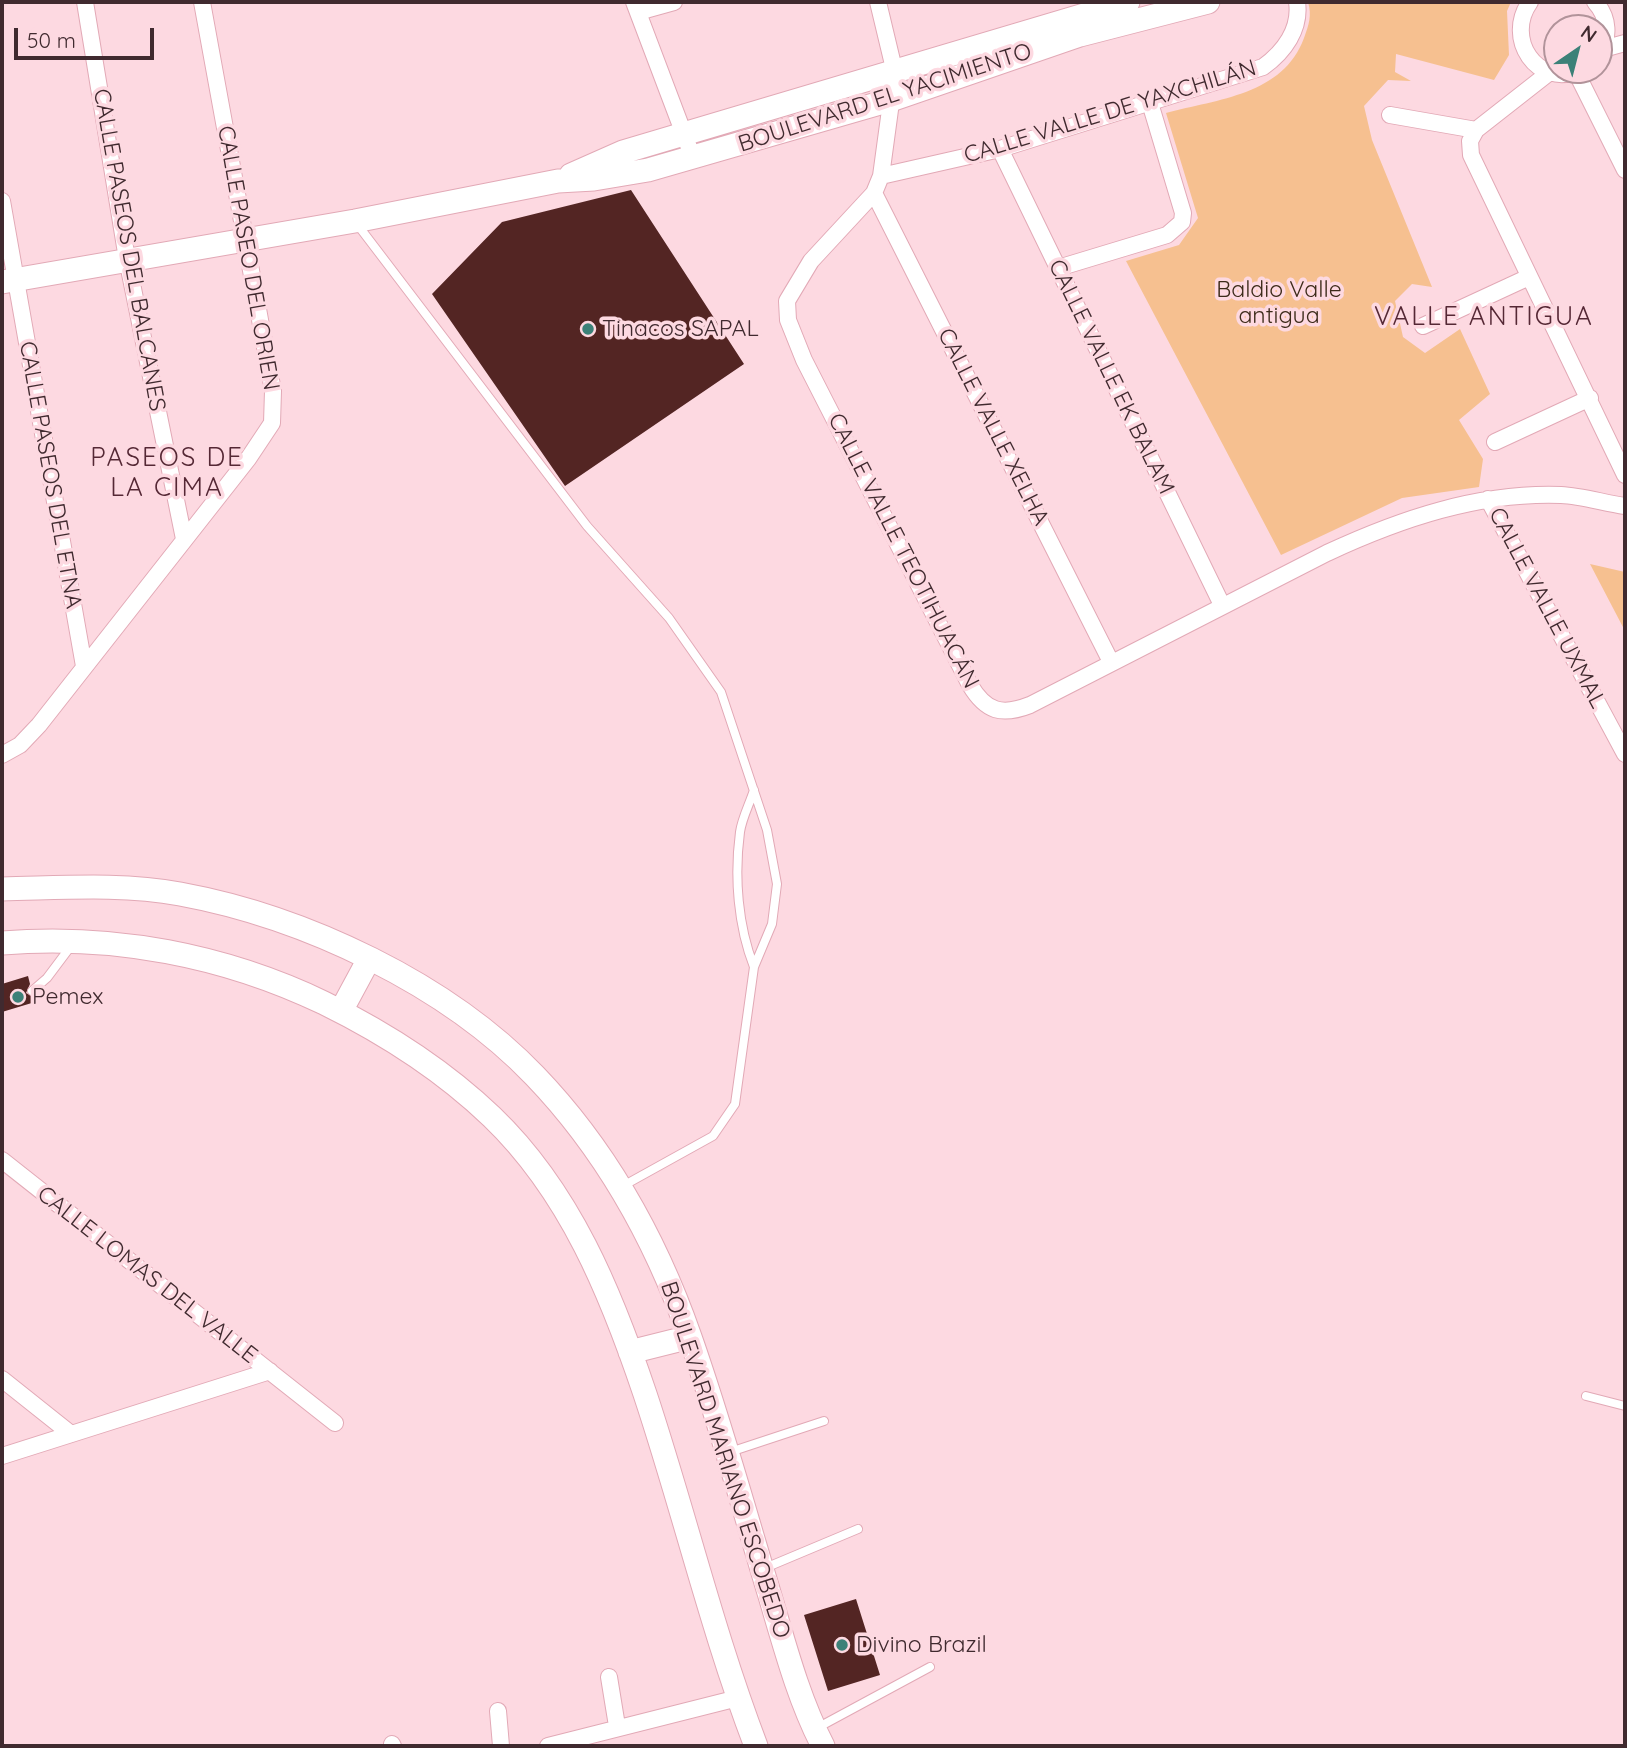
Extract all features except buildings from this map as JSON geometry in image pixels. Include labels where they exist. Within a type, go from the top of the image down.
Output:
[{"type":"street","name":"CALLE PASEOS DEL BALCANES","points":[[85,2],[127,259],[184,539]]},
{"type":"street","name":"CALLE PASEO DEL ORIEN","points":[[2,755],[20,745],[39,725],[248,459],[272,423],[273,391],[202,2]]},
{"type":"street","points":[[674,2],[636,7],[693,158]]},
{"type":"street","name":"CALLE VALLE TEOTIHUACÁN","points":[[878,2],[895,73],[894,99],[881,176],[874,193],[811,261],[787,301],[788,320],[804,360],[970,685],[984,706],[994,711],[1016,711],[1222,605],[1376,531],[1488,499],[1564,495],[1625,506]]},
{"type":"street","name":"BOULEVARD EL YACIMIENTO","points":[[558,181],[623,152],[1128,2]]},
{"type":"street","name":"BOULEVARD EL YACIMIENTO","points":[[8,281],[355,222],[558,181],[618,176],[693,158],[894,99],[1080,35],[1208,2]]},
{"type":"street","name":"CALLE VALLE DE YAXCHILÁN","points":[[881,176],[1000,149],[1263,67],[1276,57],[1289,39],[1296,24],[1297,2]]},
{"type":"street","points":[[1530,2],[1522,15],[1522,43],[1543,68]]},
{"type":"street","points":[[1543,77],[1476,130],[1470,141],[1478,174],[1590,398],[1625,475]]},
{"type":"street","points":[[1584,84],[1625,170]]},
{"type":"street","points":[[1058,268],[1167,235],[1182,222],[1183,214],[1150,103]]},
{"type":"street","points":[[1390,115],[1476,130]]},
{"type":"street","name":"CALLE VALLE EK BALAM","points":[[1000,149],[1222,605]]},
{"type":"street","name":"CALLE VALLE XELHA","points":[[874,193],[1111,662]]},
{"type":"street","name":"CALLE PASEOS DEL ETNA","points":[[2,201],[8,281],[84,666]]},
{"type":"street","points":[[1423,326],[1529,277]]},
{"type":"street","points":[[1494,442],[1590,398]]},
{"type":"street","name":"CALLE VALLE UXMAL","points":[[1488,499],[1625,754]]},
{"type":"street","name":"BOULEVARD MARIANO ESCOBEDO","points":[[2,889],[120,886],[180,894],[249,910],[316,933],[422,988],[480,1029],[534,1074],[581,1129],[621,1187],[663,1268],[690,1336],[762,1569],[819,1738]]},
{"type":"street","points":[[2,943],[116,943],[176,952],[235,967],[289,987],[341,1011],[444,1074],[494,1118],[534,1165],[573,1220],[606,1288],[671,1474],[738,1698],[756,1746]]},
{"type":"street","points":[[341,1011],[369,959]]},
{"type":"street","name":"CALLE LOMAS DEL VALLE","points":[[2,1160],[270,1371]]},
{"type":"street","points":[[630,1352],[690,1336]]},
{"type":"street","points":[[270,1371],[335,1423]]},
{"type":"street","name":"CALLE LOMAS DEL VALLE","points":[[2,1456],[270,1371]]},
{"type":"street","points":[[2,1379],[71,1434]]},
{"type":"street","points":[[609,1677],[617,1726]]},
{"type":"street","points":[[548,1746],[617,1726],[738,1698]]},
{"type":"street","points":[[498,1711],[501,1746]]},
{"type":"lane","points":[[355,222],[587,526],[669,618],[721,692],[767,830],[777,884],[772,924],[754,967],[735,1104],[713,1136],[621,1187]]},
{"type":"lane","points":[[754,790],[740,831],[739,892],[742,937],[754,967]]},
{"type":"lane","points":[[32,991],[47,978],[74,942]]},
{"type":"lane","points":[[1586,1396],[1625,1406]]},
{"type":"lane","points":[[727,1453],[824,1422]]},
{"type":"lane","points":[[762,1569],[858,1529]]},
{"type":"lane","points":[[819,1738],[930,1667]]},
{"type":"green space","name":"Baldio Valle antigua","points":[[1308,2],[1511,2],[1507,11],[1509,55],[1494,80],[1396,54],[1395,72],[1411,81],[1388,80],[1364,106],[1372,140],[1432,287],[1412,284],[1395,301],[1403,337],[1425,353],[1460,329],[1490,394],[1459,420],[1483,459],[1479,487],[1402,498],[1281,555],[1126,261],[1179,245],[1198,218],[1166,113],[1247,92],[1281,72],[1294,57],[1304,38],[1310,12]]},
{"type":"green space","points":[[1590,564],[1625,572],[1625,631]]},
{"type":"place","name":"Tinacos SAPAL","points":[[588,329]]},
{"type":"place","name":"Pemex","points":[[18,997]]},
{"type":"place","name":"Divino Brazil","points":[[842,1645]]},
{"type":"district","name":"VALLE ANTIGUA","points":[[1484,317]]},
{"type":"district","name":"PASEOS DE LA CIMA","points":[[167,473]]}]
